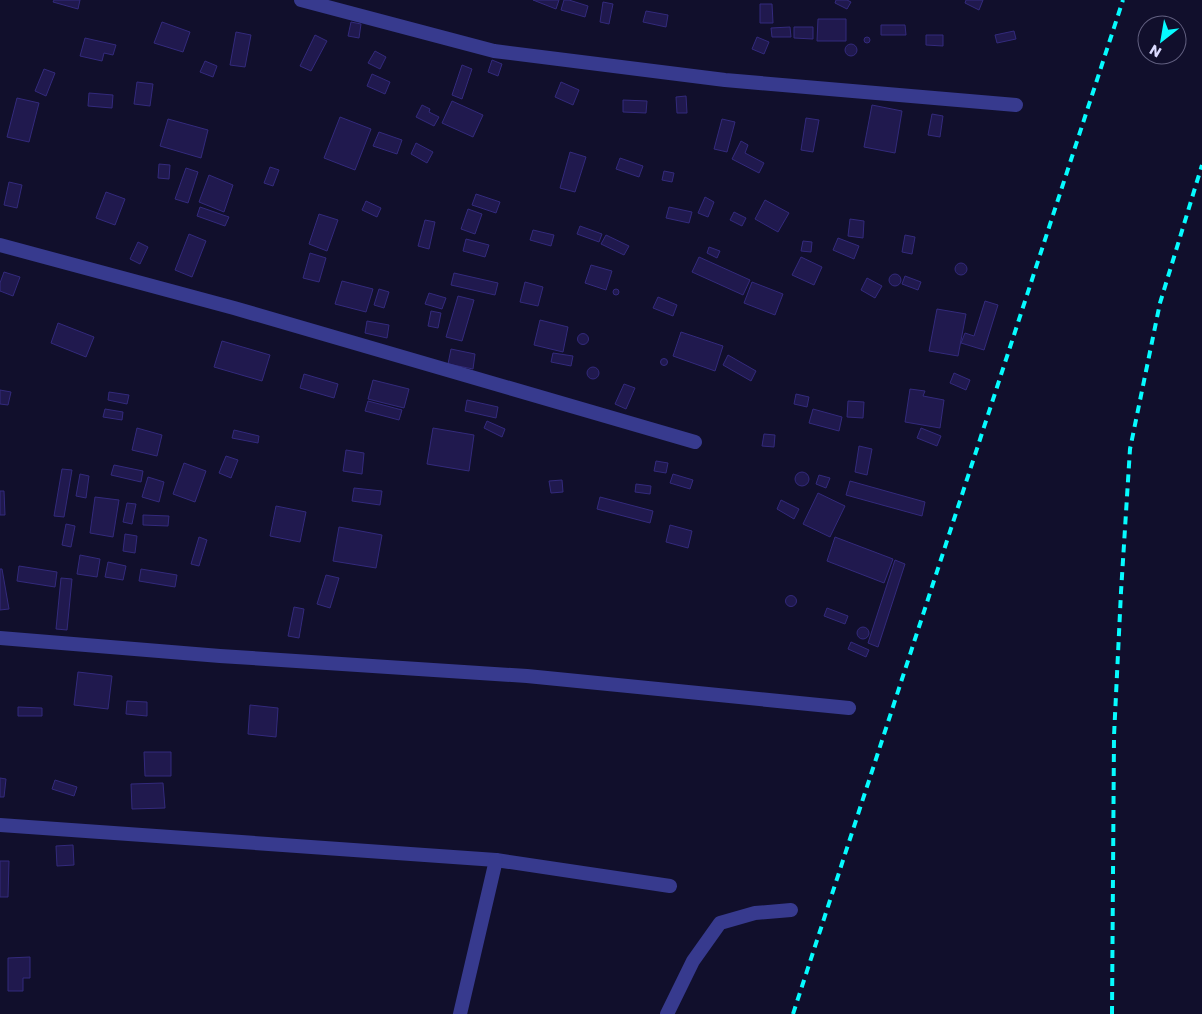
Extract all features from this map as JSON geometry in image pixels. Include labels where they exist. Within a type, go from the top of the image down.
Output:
[{"type":"street","points":[[301,0],[494,51],[725,80],[1016,105]]},
{"type":"street","points":[[0,245],[234,308],[695,442]]},
{"type":"street","points":[[0,638],[220,656],[527,676],[849,708]]},
{"type":"street","points":[[0,825],[496,860],[670,886]]},
{"type":"street","points":[[460,1014],[496,860]]},
{"type":"street","points":[[667,1014],[693,961],[720,923],[756,913],[791,910]]},
{"type":"building","points":[[54,0],[80,0],[78,9],[53,2]]},
{"type":"building","points":[[533,0],[559,0],[556,9]]},
{"type":"building","points":[[564,0],[588,6],[585,17],[561,10]]},
{"type":"building","points":[[836,0],[851,2],[847,9],[835,3]]},
{"type":"building","points":[[966,0],[983,0],[979,10],[965,3]]},
{"type":"building","points":[[603,2],[613,4],[609,24],[600,22]]},
{"type":"building","points":[[760,4],[772,4],[773,23],[760,23]]},
{"type":"building","points":[[646,11],[668,15],[666,27],[643,22]]},
{"type":"building","points":[[818,19],[846,19],[846,41],[817,41]]},
{"type":"building","points":[[162,22],[190,32],[183,52],[154,43]]},
{"type":"building","points":[[351,22],[361,24],[359,38],[348,36]]},
{"type":"building","points":[[881,25],[905,25],[906,35],[881,35]]},
{"type":"building","points":[[790,27],[791,37],[772,37],[771,28]]},
{"type":"building","points":[[794,27],[813,27],[813,39],[794,38]]},
{"type":"building","points":[[1014,31],[1016,39],[997,43],[995,35]]},
{"type":"building","points":[[236,32],[251,35],[245,67],[230,65]]},
{"type":"building","points":[[315,35],[327,41],[311,71],[300,66]]},
{"type":"building","points":[[926,35],[943,35],[943,46],[926,45]]},
{"type":"building","points":[[757,37],[769,42],[764,54],[752,49]]},
{"type":"building","points":[[867,37],[870,40],[867,43],[864,40]]},
{"type":"building","points":[[85,38],[116,45],[113,55],[104,53],[102,61],[80,56]]},
{"type":"building","points":[[849,44],[853,44],[857,50],[853,56],[849,56],[845,52],[845,48]]},
{"type":"building","points":[[375,51],[386,57],[380,69],[368,63]]},
{"type":"building","points":[[492,60],[502,64],[498,76],[488,72]]},
{"type":"building","points":[[205,61],[217,66],[213,77],[200,72]]},
{"type":"building","points":[[462,65],[472,69],[462,99],[452,95]]},
{"type":"building","points":[[44,69],[55,73],[46,96],[35,91]]},
{"type":"building","points":[[372,74],[390,82],[385,94],[367,86]]},
{"type":"building","points":[[137,82],[153,84],[150,106],[134,104]]},
{"type":"building","points":[[561,82],[579,90],[573,105],[555,97]]},
{"type":"building","points":[[89,93],[113,95],[112,108],[88,106]]},
{"type":"building","points":[[686,96],[687,113],[677,113],[676,97]]},
{"type":"building","points":[[17,98],[39,103],[29,142],[7,137]]},
{"type":"building","points":[[623,100],[647,101],[646,113],[623,112]]},
{"type":"building","points":[[452,101],[483,115],[473,137],[442,123]]},
{"type":"building","points":[[422,105],[430,109],[429,112],[439,117],[434,126],[416,117]]},
{"type":"building","points":[[872,105],[902,111],[895,153],[864,147]]},
{"type":"building","points":[[932,114],[943,116],[940,137],[928,135]]},
{"type":"building","points":[[340,117],[371,129],[355,170],[324,158]]},
{"type":"building","points":[[806,118],[819,120],[813,152],[801,150]]},
{"type":"building","points":[[168,119],[208,130],[201,158],[160,146]]},
{"type":"building","points":[[722,119],[735,122],[727,152],[714,149]]},
{"type":"building","points":[[379,132],[402,140],[397,154],[373,146]]},
{"type":"building","points":[[741,141],[748,145],[745,153],[764,163],[759,173],[732,159]]},
{"type":"building","points":[[416,143],[433,152],[427,163],[411,154]]},
{"type":"building","points":[[570,152],[586,157],[575,192],[560,188]]},
{"type":"building","points":[[620,158],[643,166],[639,177],[616,169]]},
{"type":"building","points":[[159,164],[170,165],[169,179],[158,178]]},
{"type":"building","points":[[270,167],[279,170],[273,186],[264,183]]},
{"type":"building","points":[[186,168],[198,172],[188,203],[175,199]]},
{"type":"building","points":[[664,171],[674,173],[672,182],[662,180]]},
{"type":"building","points":[[209,175],[233,185],[224,212],[199,202]]},
{"type":"building","points":[[9,182],[22,185],[17,208],[4,205]]},
{"type":"building","points":[[106,192],[125,199],[115,225],[96,218]]},
{"type":"building","points":[[476,194],[500,202],[496,213],[472,205]]},
{"type":"building","points":[[705,197],[714,202],[708,217],[698,213]]},
{"type":"building","points":[[765,200],[789,213],[778,232],[755,219]]},
{"type":"building","points":[[366,201],[381,208],[377,217],[362,210]]},
{"type":"building","points":[[200,207],[229,217],[225,226],[197,216]]},
{"type":"building","points":[[669,207],[692,212],[689,223],[666,218]]},
{"type":"building","points":[[468,209],[482,214],[475,234],[461,229]]},
{"type":"building","points":[[734,212],[746,218],[742,226],[730,220]]},
{"type":"building","points":[[319,214],[338,220],[327,251],[309,244]]},
{"type":"building","points":[[850,219],[864,221],[863,238],[848,236]]},
{"type":"building","points":[[425,220],[435,222],[429,249],[418,246]]},
{"type":"building","points":[[580,226],[602,234],[599,242],[577,234]]},
{"type":"building","points":[[533,230],[554,235],[551,246],[530,240]]},
{"type":"building","points":[[189,234],[206,241],[192,277],[175,270]]},
{"type":"building","points":[[606,235],[629,246],[624,255],[601,244]]},
{"type":"building","points":[[905,235],[915,237],[912,254],[902,252]]},
{"type":"building","points":[[838,238],[859,246],[854,259],[833,250]]},
{"type":"building","points":[[466,239],[489,245],[485,257],[463,251]]},
{"type":"building","points":[[803,241],[812,242],[811,252],[801,251]]},
{"type":"building","points":[[138,242],[148,247],[140,264],[130,259]]},
{"type":"building","points":[[709,247],[720,251],[717,258],[707,253]]},
{"type":"building","points":[[310,253],[326,258],[319,282],[303,278]]},
{"type":"building","points":[[699,257],[750,280],[743,295],[692,272]]},
{"type":"building","points":[[801,257],[822,267],[814,285],[792,275]]},
{"type":"building","points":[[963,263],[966,264],[966,274],[959,275],[956,274],[955,267],[956,264]]},
{"type":"building","points":[[591,265],[612,271],[606,290],[585,283]]},
{"type":"building","points":[[4,272],[20,277],[13,296],[0,291],[0,283]]},
{"type":"building","points":[[454,273],[498,283],[495,295],[451,285]]},
{"type":"building","points":[[893,274],[897,274],[901,280],[897,286],[893,286],[889,282],[889,278]]},
{"type":"building","points":[[905,276],[921,282],[918,290],[902,284]]},
{"type":"building","points":[[867,278],[882,286],[875,298],[861,290]]},
{"type":"building","points":[[342,281],[373,289],[366,312],[335,304]]},
{"type":"building","points":[[525,282],[543,287],[538,306],[520,302]]},
{"type":"building","points":[[752,282],[783,294],[775,315],[744,303]]},
{"type":"building","points":[[379,289],[389,292],[384,308],[374,305]]},
{"type":"building","points":[[616,289],[619,292],[616,295],[613,292]]},
{"type":"building","points":[[429,293],[446,298],[442,309],[425,304]]},
{"type":"building","points":[[458,296],[474,300],[462,341],[446,337]]},
{"type":"building","points":[[658,297],[677,305],[673,316],[653,308]]},
{"type":"building","points":[[985,301],[998,305],[984,350],[961,343],[965,333],[974,336]]},
{"type":"building","points":[[937,309],[966,314],[958,356],[929,351]]},
{"type":"building","points":[[431,311],[441,313],[438,328],[428,326]]},
{"type":"building","points":[[540,320],[568,327],[563,352],[534,345]]},
{"type":"building","points":[[367,321],[389,325],[387,338],[365,333]]},
{"type":"building","points":[[58,323],[94,337],[86,357],[51,343]]},
{"type":"building","points":[[681,332],[723,346],[715,371],[673,356]]},
{"type":"building","points":[[583,333],[589,339],[583,345],[577,339]]},
{"type":"building","points":[[222,341],[270,355],[262,381],[214,367]]},
{"type":"building","points":[[451,349],[475,354],[473,369],[448,364]]},
{"type":"building","points":[[553,353],[573,356],[571,366],[551,362]]},
{"type":"building","points":[[728,355],[756,371],[751,381],[723,365]]},
{"type":"building","points":[[664,359],[667,362],[664,365],[661,362]]},
{"type":"building","points":[[593,367],[599,373],[593,379],[587,373]]},
{"type":"building","points":[[954,373],[970,380],[966,390],[950,383]]},
{"type":"building","points":[[304,374],[338,384],[334,398],[300,388]]},
{"type":"building","points":[[373,380],[409,389],[404,408],[368,399]]},
{"type":"building","points":[[624,384],[635,388],[626,409],[615,404]]},
{"type":"building","points":[[910,389],[925,391],[923,396],[944,400],[940,428],[905,422]]},
{"type":"building","points":[[0,390],[11,392],[8,405],[0,404]]},
{"type":"building","points":[[109,392],[129,395],[127,404],[108,400]]},
{"type":"building","points":[[796,394],[809,397],[807,407],[794,404]]},
{"type":"building","points":[[467,400],[498,407],[496,418],[465,411]]},
{"type":"building","points":[[368,401],[402,410],[399,420],[365,411]]},
{"type":"building","points":[[848,401],[864,402],[863,418],[847,417]]},
{"type":"building","points":[[105,409],[123,412],[122,420],[103,417]]},
{"type":"building","points":[[813,409],[842,417],[839,431],[809,423]]},
{"type":"building","points":[[487,421],[505,429],[502,437],[484,428]]},
{"type":"building","points":[[137,428],[162,435],[157,456],[132,450]]},
{"type":"building","points":[[433,428],[474,435],[469,471],[427,464]]},
{"type":"building","points":[[921,428],[941,436],[937,446],[917,438]]},
{"type":"building","points":[[234,430],[259,436],[258,443],[232,438]]},
{"type":"building","points":[[764,434],[775,435],[774,447],[762,446]]},
{"type":"building","points":[[859,446],[872,449],[867,475],[855,472]]},
{"type":"building","points":[[346,450],[364,453],[362,474],[343,471]]},
{"type":"building","points":[[226,456],[238,460],[231,478],[219,473]]},
{"type":"building","points":[[656,461],[668,463],[666,473],[654,471]]},
{"type":"building","points":[[184,463],[206,471],[195,502],[173,494]]},
{"type":"building","points":[[114,465],[143,471],[141,482],[111,475]]},
{"type":"building","points":[[62,469],[72,470],[64,517],[54,516]]},
{"type":"building","points":[[799,472],[805,472],[809,479],[805,486],[799,486],[795,482],[795,476]]},
{"type":"building","points":[[80,474],[89,476],[86,498],[76,496]]},
{"type":"building","points":[[673,474],[693,480],[690,489],[670,483]]},
{"type":"building","points":[[819,475],[830,478],[826,488],[816,484]]},
{"type":"building","points":[[148,477],[164,482],[159,502],[142,497]]},
{"type":"building","points":[[562,480],[563,492],[551,493],[549,481]]},
{"type":"building","points":[[850,481],[925,502],[922,516],[846,495]]},
{"type":"building","points":[[636,484],[651,486],[650,494],[635,492]]},
{"type":"building","points":[[354,488],[382,491],[380,505],[352,501]]},
{"type":"building","points":[[0,491],[4,491],[5,515],[0,515]]},
{"type":"building","points":[[818,493],[845,506],[830,537],[803,524]]},
{"type":"building","points":[[95,497],[119,500],[113,537],[90,533]]},
{"type":"building","points":[[600,497],[653,511],[650,523],[597,509]]},
{"type":"building","points":[[781,500],[799,509],[794,519],[777,509]]},
{"type":"building","points":[[127,503],[136,504],[132,524],[123,522]]},
{"type":"building","points":[[276,506],[306,512],[300,542],[270,536]]},
{"type":"building","points":[[143,515],[169,516],[168,526],[143,525]]},
{"type":"building","points":[[66,524],[75,526],[71,547],[62,545]]},
{"type":"building","points":[[670,525],[692,531],[688,548],[666,542]]},
{"type":"building","points":[[339,527],[382,535],[376,568],[333,561]]},
{"type":"building","points":[[125,534],[137,536],[135,553],[123,551]]},
{"type":"building","points":[[199,537],[207,540],[199,566],[191,564]]},
{"type":"building","points":[[835,537],[893,559],[884,583],[827,561]]},
{"type":"building","points":[[80,555],[100,559],[97,577],[77,574]]},
{"type":"building","points":[[895,560],[905,564],[878,647],[868,643]]},
{"type":"building","points":[[108,562],[126,566],[123,580],[105,577]]},
{"type":"building","points":[[19,566],[57,572],[55,587],[17,581]]},
{"type":"building","points":[[0,569],[2,569],[9,609],[0,610]]},
{"type":"building","points":[[141,569],[177,575],[175,587],[139,581]]},
{"type":"building","points":[[326,575],[339,578],[330,608],[317,604]]},
{"type":"building","points":[[61,578],[72,579],[67,630],[56,629]]},
{"type":"building","points":[[789,596],[793,596],[796,601],[795,605],[789,606],[786,603],[786,599]]},
{"type":"building","points":[[294,607],[304,609],[299,638],[288,636]]},
{"type":"building","points":[[827,608],[848,616],[845,624],[824,616]]},
{"type":"building","points":[[861,627],[865,627],[869,633],[865,639],[861,639],[857,635],[857,631]]},
{"type":"building","points":[[851,642],[869,650],[866,657],[848,649]]},
{"type":"building","points":[[78,672],[112,676],[108,709],[74,705]]},
{"type":"building","points":[[127,701],[147,702],[147,716],[126,714]]},
{"type":"building","points":[[250,705],[278,708],[276,737],[248,734]]},
{"type":"building","points":[[18,707],[42,708],[42,716],[18,716]]},
{"type":"building","points":[[144,752],[171,752],[171,776],[145,776]]},
{"type":"building","points":[[0,778],[6,779],[4,797],[0,797]]},
{"type":"building","points":[[55,780],[77,787],[74,796],[52,789]]},
{"type":"building","points":[[163,783],[165,808],[132,809],[131,784]]},
{"type":"building","points":[[73,845],[74,865],[57,866],[56,846]]},
{"type":"building","points":[[0,861],[9,861],[8,897],[0,897]]},
{"type":"building","points":[[30,957],[30,978],[23,978],[23,991],[8,991],[8,958]]},
{"type":"railway","points":[[793,1014],[1123,0]]},
{"type":"railway","points":[[1112,1014],[1114,736],[1130,449],[1160,303],[1202,165]]}]
